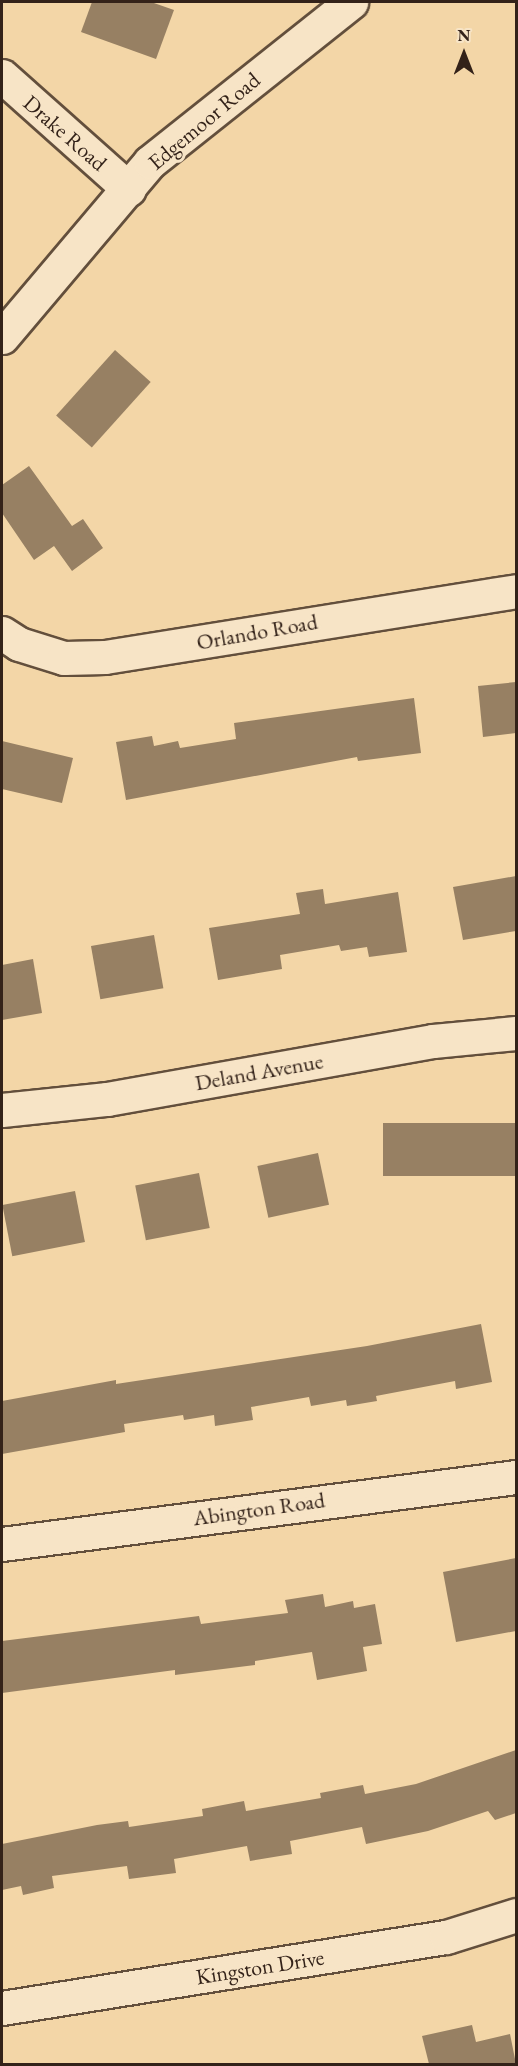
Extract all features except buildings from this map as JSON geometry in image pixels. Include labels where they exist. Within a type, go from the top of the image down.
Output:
[{"type":"street","name":"Edgemoor Road","points":[[2,337],[150,162],[351,2]]},
{"type":"street","name":"Drake Road","points":[[2,76],[129,189]]},
{"type":"street","name":"Orlando Road","points":[[2,633],[20,644],[64,658],[105,657],[516,591]]},
{"type":"street","name":"Deland Avenue","points":[[2,1110],[107,1099],[433,1041],[516,1034]]},
{"type":"street","name":"Abington Road","points":[[2,1544],[516,1476]]},
{"type":"street","name":"Kingston Drive","points":[[2,2008],[446,1937],[516,1915]]}]
